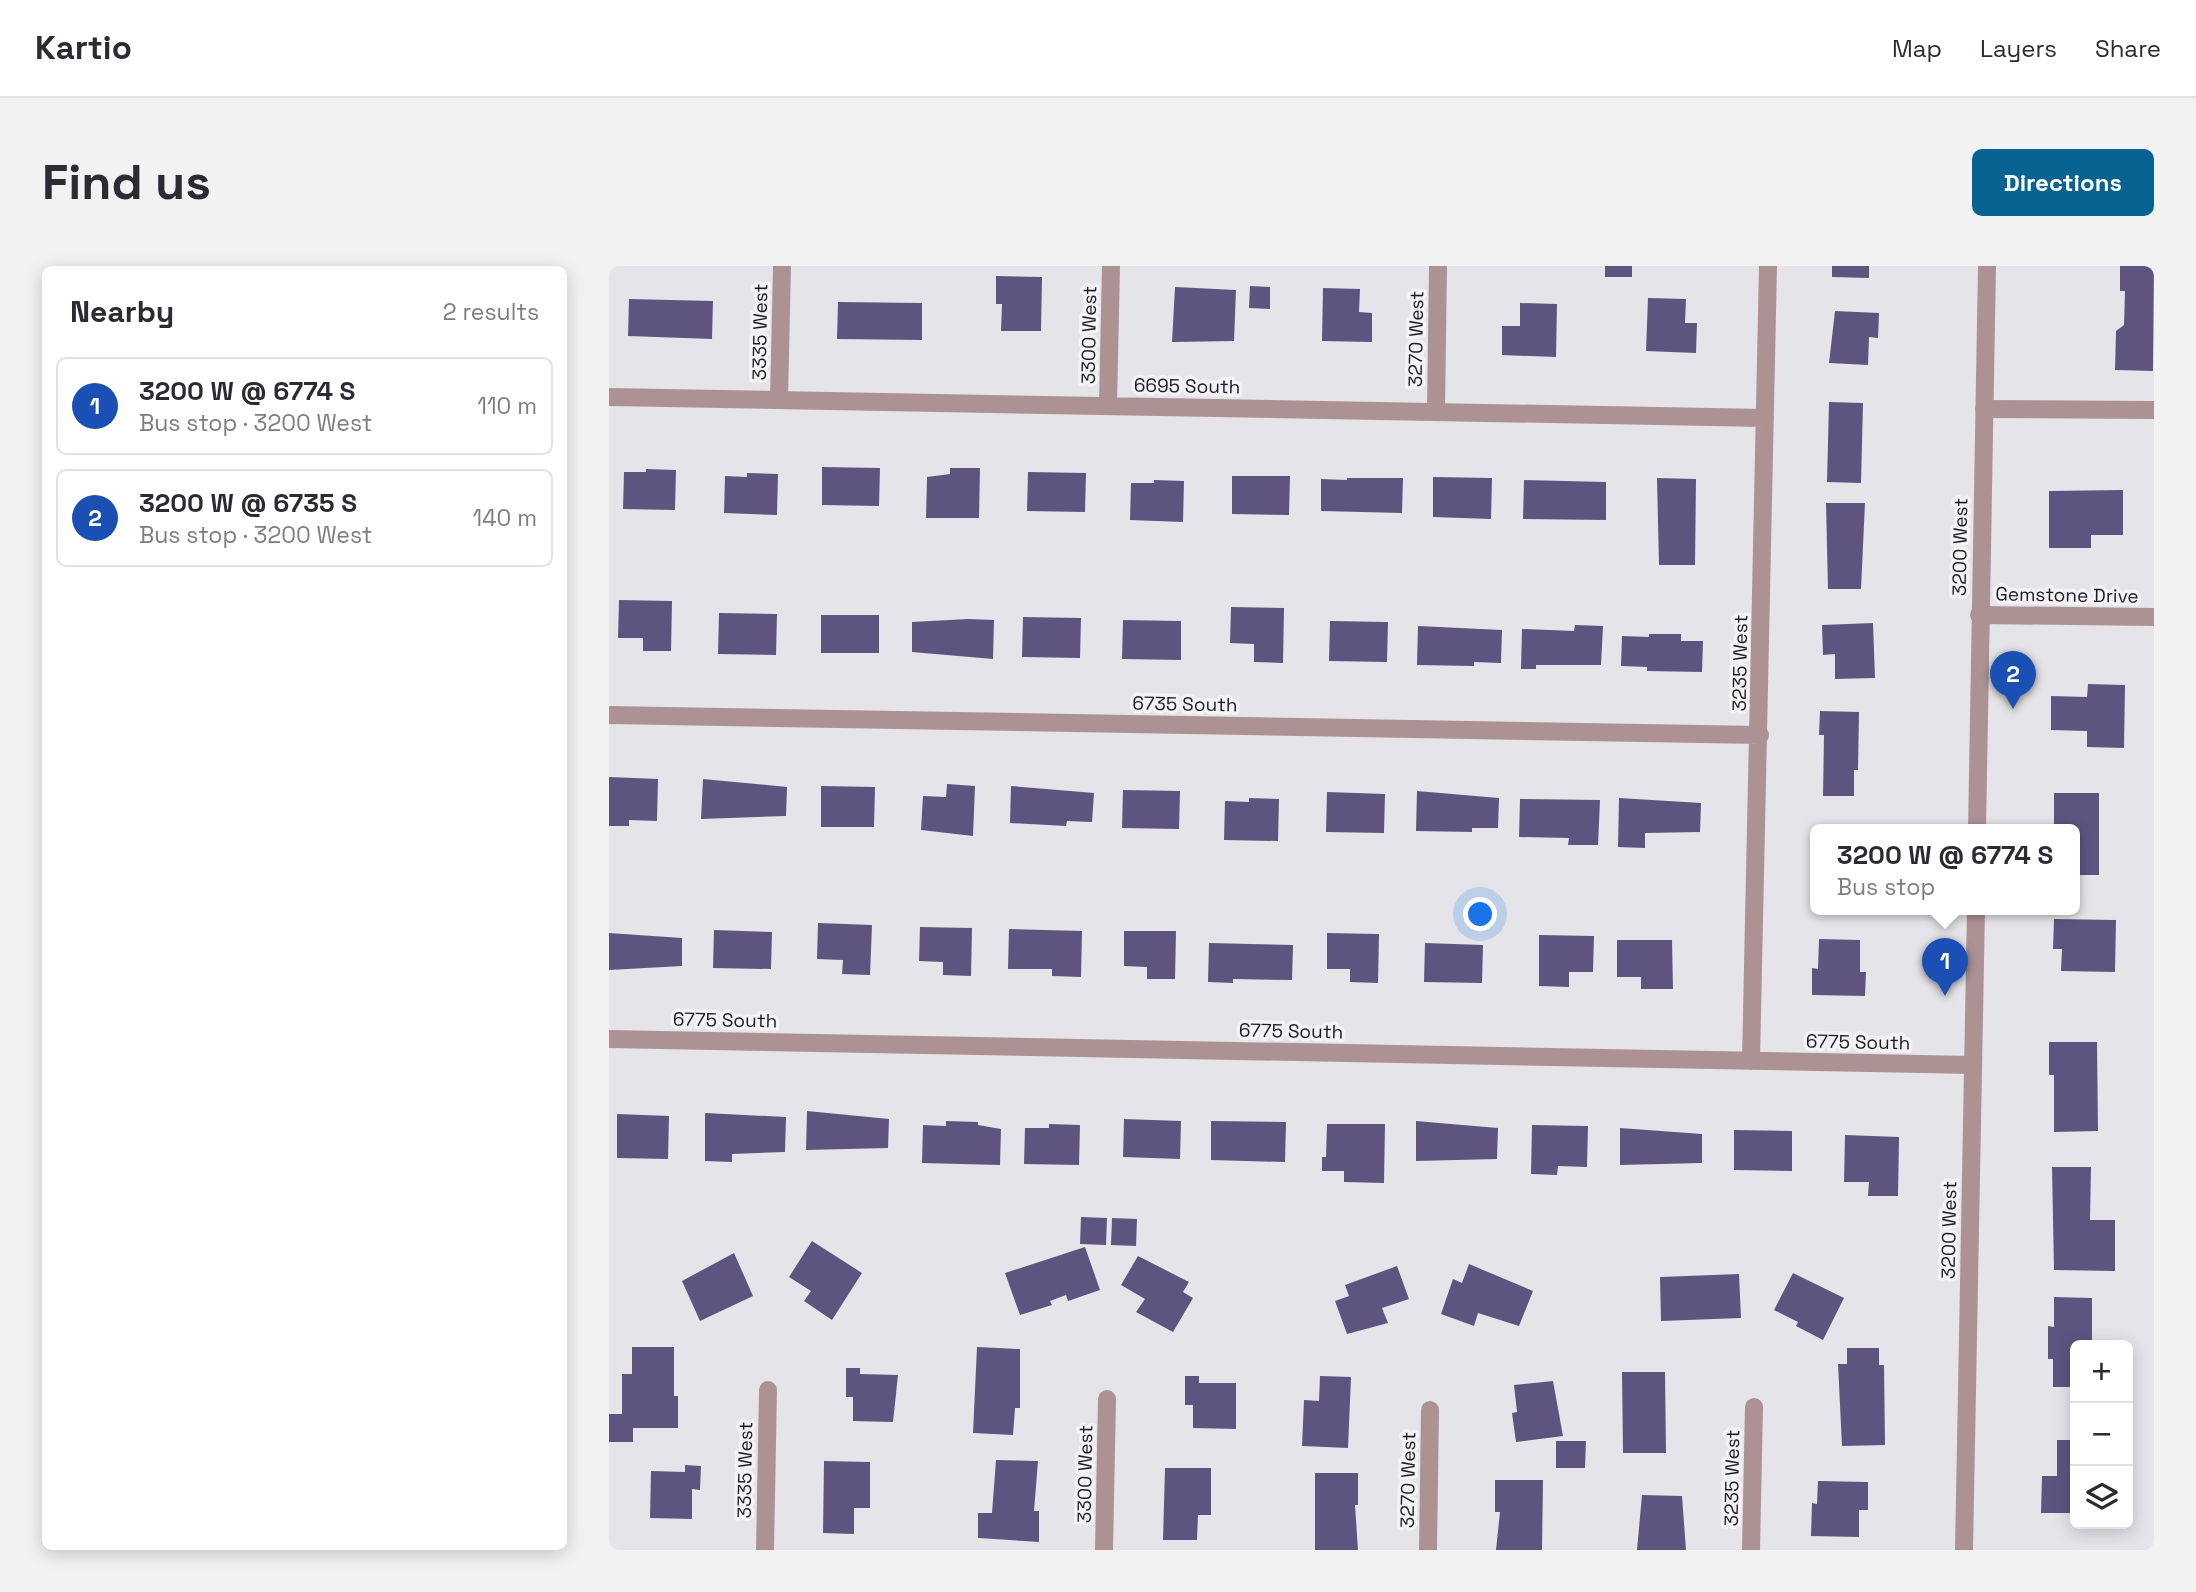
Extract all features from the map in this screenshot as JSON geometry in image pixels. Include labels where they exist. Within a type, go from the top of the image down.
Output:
[{"type":"street","name":"3335 West","points":[[779,400],[782,266]]},
{"type":"street","name":"3300 West","points":[[1108,405],[1111,266]]},
{"type":"street","name":"3270 West","points":[[1436,412],[1438,266]]},
{"type":"street","name":"3235 West","points":[[1751,1061],[1768,266]]},
{"type":"street","name":"3200 West","points":[[1977,824],[1987,266]]},
{"type":"street","name":"6695 South","points":[[609,397],[1765,418]]},
{"type":"street","points":[[1984,408],[2154,410]]},
{"type":"street","name":"Gemstone Drive","points":[[1979,615],[2154,617]]},
{"type":"street","name":"6735 South","points":[[609,715],[1760,735]]},
{"type":"street","name":"3200 West","points":[[1964,1550],[1976,915]]},
{"type":"street","name":"6775 South","points":[[609,1039],[1973,1065]]},
{"type":"street","name":"3335 West","points":[[765,1550],[768,1390]]},
{"type":"street","name":"3300 West","points":[[1104,1550],[1107,1399]]},
{"type":"street","name":"3235 West","points":[[1751,1550],[1754,1406]]},
{"type":"street","name":"3270 West","points":[[1428,1550],[1430,1410]]},
{"type":"building","points":[[1605,266],[1632,266],[1632,277],[1605,277]]},
{"type":"building","points":[[1832,266],[1869,266],[1869,278],[1832,277]]},
{"type":"building","points":[[2120,266],[2154,266],[2153,371],[2115,370],[2116,331],[2124,325],[2125,291],[2120,291]]},
{"type":"building","points":[[996,276],[1042,277],[1041,331],[1001,331],[1002,304],[996,304]]},
{"type":"building","points":[[1250,286],[1270,287],[1270,309],[1249,308]]},
{"type":"building","points":[[1175,287],[1236,290],[1234,341],[1172,342]]},
{"type":"building","points":[[1323,288],[1360,289],[1359,312],[1372,313],[1372,342],[1322,341]]},
{"type":"building","points":[[1648,298],[1686,299],[1685,323],[1697,323],[1696,353],[1646,351]]},
{"type":"building","points":[[629,299],[713,301],[712,339],[628,336]]},
{"type":"building","points":[[838,302],[922,303],[922,340],[837,339]]},
{"type":"building","points":[[1520,303],[1557,304],[1556,357],[1502,355],[1502,326],[1520,326]]},
{"type":"building","points":[[1835,311],[1879,313],[1878,338],[1869,337],[1868,365],[1829,363]]},
{"type":"building","points":[[1829,402],[1863,403],[1861,483],[1827,482]]},
{"type":"building","points":[[822,467],[880,468],[879,506],[822,505]]},
{"type":"building","points":[[950,468],[980,468],[979,518],[926,518],[927,477],[950,474]]},
{"type":"building","points":[[646,469],[676,470],[675,510],[623,509],[624,472],[646,472]]},
{"type":"building","points":[[1028,472],[1086,473],[1085,512],[1027,511]]},
{"type":"building","points":[[747,473],[778,474],[777,515],[724,513],[725,476],[747,477]]},
{"type":"building","points":[[1232,476],[1290,476],[1289,515],[1232,514]]},
{"type":"building","points":[[1433,477],[1492,478],[1491,519],[1433,517]]},
{"type":"building","points":[[1403,478],[1402,513],[1321,511],[1321,479]]},
{"type":"building","points":[[1657,478],[1696,479],[1695,565],[1659,565]]},
{"type":"building","points":[[1154,480],[1184,481],[1183,522],[1130,520],[1131,483],[1154,483]]},
{"type":"building","points":[[1524,480],[1606,482],[1606,520],[1523,519]]},
{"type":"building","points":[[2123,490],[2123,535],[2091,535],[2091,548],[2049,548],[2049,491]]},
{"type":"building","points":[[1826,503],[1865,503],[1861,589],[1828,589]]},
{"type":"building","points":[[619,600],[672,601],[671,651],[643,651],[643,638],[618,638]]},
{"type":"building","points":[[1231,607],[1284,608],[1283,663],[1254,662],[1254,644],[1230,643]]},
{"type":"building","points":[[719,613],[777,614],[776,655],[718,654]]},
{"type":"building","points":[[821,615],[879,615],[879,653],[821,653]]},
{"type":"building","points":[[1023,617],[1081,618],[1080,658],[1022,657]]},
{"type":"building","points":[[994,620],[993,659],[912,652],[912,622]]},
{"type":"building","points":[[1123,620],[1181,621],[1181,660],[1122,659]]},
{"type":"building","points":[[1330,621],[1388,622],[1387,662],[1329,661]]},
{"type":"building","points":[[1873,623],[1875,678],[1835,679],[1835,654],[1823,655],[1822,625]]},
{"type":"building","points":[[1575,625],[1603,626],[1601,665],[1536,665],[1536,669],[1521,669],[1522,629],[1574,631]]},
{"type":"building","points":[[1418,626],[1502,630],[1501,663],[1474,662],[1474,666],[1417,665]]},
{"type":"building","points":[[1649,634],[1681,634],[1681,641],[1703,641],[1702,672],[1647,671],[1647,667],[1621,666],[1622,636],[1649,637]]},
{"type":"building","points":[[2088,684],[2125,685],[2124,748],[2087,747],[2087,731],[2051,730],[2051,696],[2087,697]]},
{"type":"building","points":[[1820,711],[1859,712],[1858,770],[1854,770],[1854,796],[1823,796],[1824,735],[1819,735]]},
{"type":"building","points":[[609,777],[658,779],[657,821],[629,820],[629,826],[609,826]]},
{"type":"building","points":[[703,779],[787,787],[786,816],[701,819]]},
{"type":"building","points":[[947,784],[975,786],[973,836],[921,830],[923,796],[946,797]]},
{"type":"building","points":[[821,786],[875,787],[874,827],[821,827]]},
{"type":"building","points":[[1011,786],[1094,793],[1092,822],[1067,821],[1066,826],[1010,823]]},
{"type":"building","points":[[1123,790],[1180,791],[1179,829],[1122,828]]},
{"type":"building","points":[[1417,791],[1499,798],[1498,828],[1472,828],[1472,832],[1416,831]]},
{"type":"building","points":[[1327,792],[1385,794],[1384,833],[1326,832]]},
{"type":"building","points":[[2054,793],[2099,793],[2099,875],[2080,875],[2080,824],[2054,824]]},
{"type":"building","points":[[1249,798],[1279,799],[1278,841],[1224,840],[1225,801],[1249,802]]},
{"type":"building","points":[[1619,798],[1701,803],[1700,832],[1645,833],[1645,848],[1618,847]]},
{"type":"building","points":[[1520,799],[1600,800],[1598,845],[1568,845],[1569,838],[1519,837]]},
{"type":"building","points":[[2054,919],[2116,920],[2115,972],[2061,971],[2062,949],[2053,949]]},
{"type":"building","points":[[818,923],[872,925],[870,975],[842,974],[843,960],[817,959]]},
{"type":"building","points":[[920,927],[972,928],[971,976],[943,975],[943,962],[919,961]]},
{"type":"building","points":[[1009,929],[1082,931],[1081,977],[1052,976],[1052,969],[1008,969]]},
{"type":"building","points":[[714,930],[772,932],[771,969],[713,968]]},
{"type":"building","points":[[1124,931],[1176,931],[1175,979],[1147,979],[1147,967],[1124,966]]},
{"type":"building","points":[[609,933],[682,938],[682,966],[609,970]]},
{"type":"building","points":[[1327,933],[1379,934],[1378,983],[1350,982],[1350,969],[1327,969]]},
{"type":"building","points":[[1539,935],[1594,936],[1593,972],[1569,972],[1569,987],[1539,986]]},
{"type":"building","points":[[1819,939],[1860,940],[1860,972],[1866,972],[1865,996],[1812,995],[1812,968],[1818,969]]},
{"type":"building","points":[[1617,940],[1672,940],[1673,989],[1641,989],[1641,977],[1617,977]]},
{"type":"building","points":[[1209,943],[1293,945],[1292,980],[1233,979],[1233,983],[1208,982]]},
{"type":"building","points":[[1425,943],[1483,945],[1482,983],[1424,982]]},
{"type":"building","points":[[2049,1042],[2097,1042],[2098,1131],[2054,1132],[2054,1075],[2049,1075]]},
{"type":"building","points":[[807,1111],[889,1119],[888,1148],[806,1150]]},
{"type":"building","points":[[705,1113],[786,1117],[785,1152],[732,1154],[732,1162],[705,1161]]},
{"type":"building","points":[[617,1114],[669,1116],[668,1159],[617,1158]]},
{"type":"building","points":[[1124,1119],[1181,1121],[1180,1159],[1123,1157]]},
{"type":"building","points":[[946,1121],[978,1122],[978,1125],[1001,1129],[1000,1165],[922,1163],[923,1125],[946,1126]]},
{"type":"building","points":[[1211,1121],[1286,1122],[1285,1162],[1211,1160]]},
{"type":"building","points":[[1416,1121],[1498,1128],[1497,1159],[1416,1161]]},
{"type":"building","points":[[1049,1124],[1080,1125],[1079,1165],[1024,1164],[1025,1128],[1049,1128]]},
{"type":"building","points":[[1327,1124],[1385,1124],[1384,1183],[1344,1182],[1344,1171],[1322,1171],[1322,1157],[1326,1157]]},
{"type":"building","points":[[1532,1125],[1588,1126],[1587,1167],[1558,1166],[1557,1175],[1531,1174]]},
{"type":"building","points":[[1620,1128],[1702,1134],[1702,1163],[1620,1165]]},
{"type":"building","points":[[1734,1130],[1792,1131],[1792,1171],[1734,1170]]},
{"type":"building","points":[[1845,1135],[1899,1137],[1898,1196],[1868,1196],[1869,1182],[1844,1182]]},
{"type":"building","points":[[2052,1167],[2091,1167],[2090,1220],[2115,1220],[2115,1271],[2054,1270]]},
{"type":"building","points":[[1081,1217],[1107,1218],[1106,1245],[1080,1244]]},
{"type":"building","points":[[1112,1218],[1137,1219],[1136,1246],[1111,1245]]},
{"type":"building","points":[[812,1241],[862,1273],[832,1320],[804,1301],[811,1291],[789,1277]]},
{"type":"building","points":[[1085,1247],[1100,1290],[1068,1301],[1066,1295],[1050,1301],[1052,1305],[1020,1315],[1005,1273]]},
{"type":"building","points":[[734,1253],[753,1296],[700,1321],[682,1281]]},
{"type":"building","points":[[1138,1256],[1189,1282],[1183,1292],[1193,1298],[1173,1332],[1136,1312],[1145,1299],[1121,1285]]},
{"type":"building","points":[[1469,1264],[1533,1291],[1519,1326],[1478,1313],[1474,1326],[1441,1314],[1453,1279],[1462,1283]]},
{"type":"building","points":[[1397,1266],[1409,1299],[1382,1308],[1388,1323],[1347,1334],[1335,1301],[1349,1296],[1345,1285]]},
{"type":"building","points":[[1793,1273],[1844,1298],[1823,1340],[1796,1326],[1798,1322],[1774,1310]]},
{"type":"building","points":[[1739,1274],[1741,1318],[1661,1321],[1660,1277]]},
{"type":"building","points":[[2054,1297],[2092,1298],[2092,1340],[2070,1340],[2070,1387],[2053,1387],[2053,1359],[2048,1359],[2048,1326],[2054,1327]]},
{"type":"building","points":[[632,1347],[674,1347],[674,1396],[678,1396],[678,1428],[633,1428],[633,1442],[609,1442],[609,1414],[622,1414],[622,1374],[632,1374]]},
{"type":"building","points":[[977,1347],[1020,1349],[1020,1408],[1015,1408],[1013,1435],[973,1433]]},
{"type":"building","points":[[1847,1348],[1879,1348],[1879,1365],[1884,1365],[1885,1445],[1842,1446],[1838,1364],[1847,1364]]},
{"type":"building","points":[[846,1368],[860,1368],[860,1374],[898,1375],[893,1422],[853,1421],[853,1397],[846,1397]]},
{"type":"building","points":[[1622,1372],[1665,1372],[1666,1453],[1623,1453]]},
{"type":"building","points":[[1185,1376],[1199,1376],[1199,1383],[1236,1383],[1236,1429],[1193,1428],[1193,1405],[1185,1405]]},
{"type":"building","points":[[1320,1376],[1351,1377],[1348,1448],[1302,1446],[1304,1400],[1319,1401]]},
{"type":"building","points":[[1553,1381],[1563,1436],[1516,1442],[1512,1413],[1517,1412],[1514,1385]]},
{"type":"building","points":[[2057,1440],[2070,1440],[2070,1513],[2041,1513],[2042,1476],[2057,1476]]},
{"type":"building","points":[[1556,1441],[1586,1441],[1585,1468],[1556,1468]]},
{"type":"building","points":[[996,1460],[1038,1461],[1034,1511],[1039,1511],[1039,1542],[978,1538],[978,1513],[992,1513]]},
{"type":"building","points":[[824,1461],[870,1462],[870,1508],[854,1508],[854,1534],[823,1533]]},
{"type":"building","points":[[685,1465],[701,1466],[700,1490],[692,1489],[692,1519],[650,1518],[651,1471],[685,1472]]},
{"type":"building","points":[[1165,1468],[1211,1468],[1211,1515],[1198,1515],[1197,1540],[1163,1540]]},
{"type":"building","points":[[1315,1473],[1358,1473],[1358,1505],[1355,1505],[1358,1550],[1315,1550]]},
{"type":"building","points":[[1495,1480],[1543,1480],[1542,1550],[1496,1550],[1500,1512],[1495,1512]]},
{"type":"building","points":[[1818,1481],[1868,1482],[1868,1510],[1859,1510],[1859,1537],[1811,1536],[1812,1503],[1817,1504]]},
{"type":"building","points":[[1642,1495],[1682,1496],[1686,1550],[1637,1550]]},
{"type":"place","name":"3200 W @ 6735 S","points":[[2013,709]]},
{"type":"place","name":"3200 W @ 6774 S","points":[[1945,996]]}]
